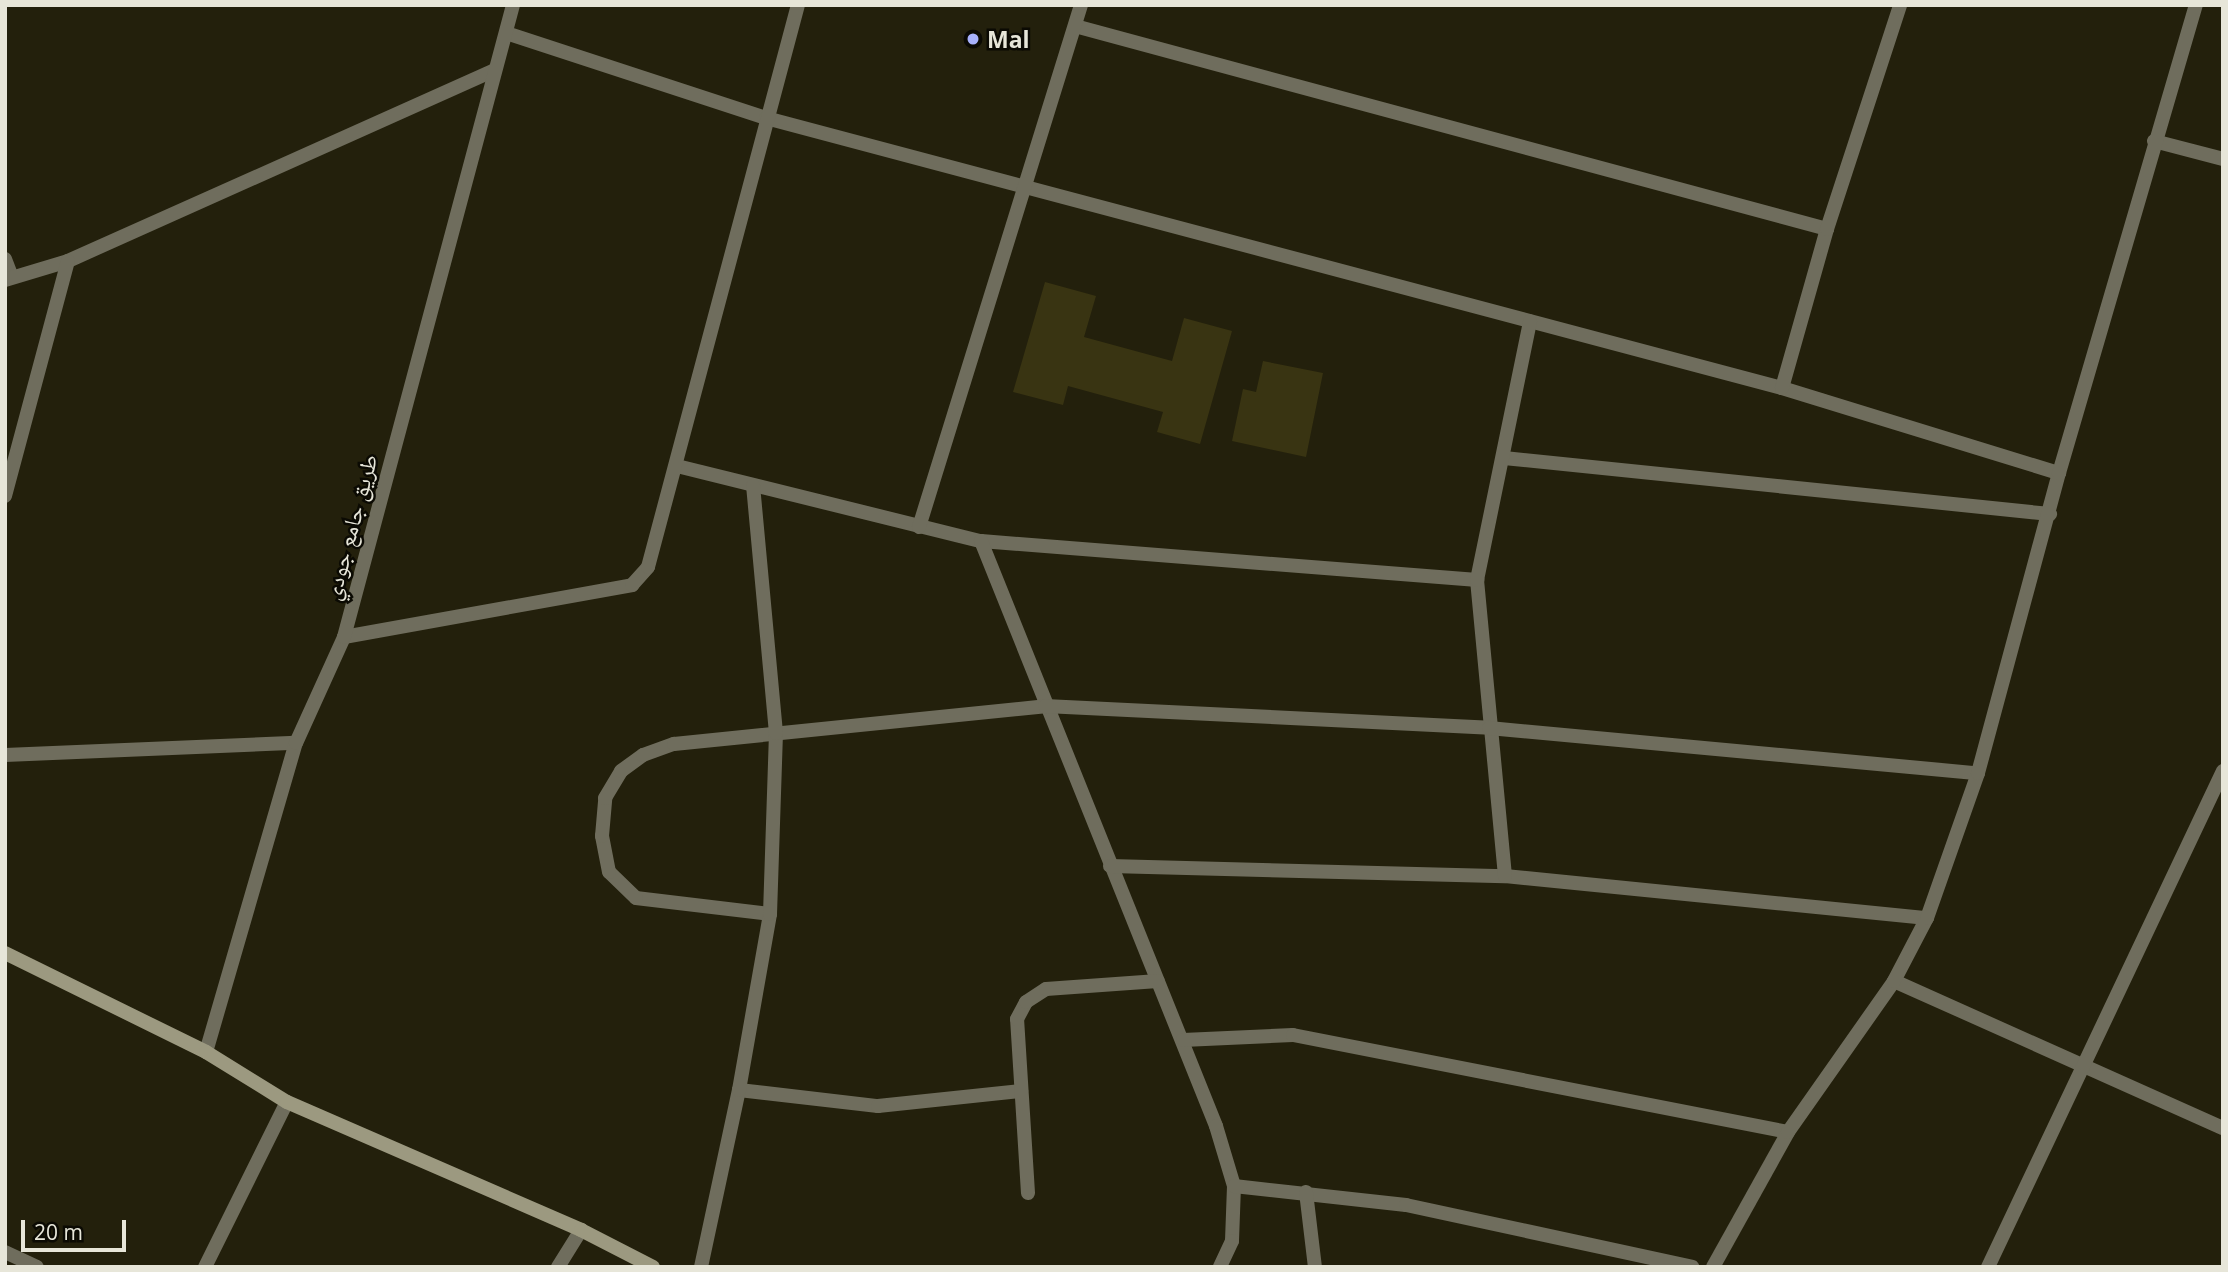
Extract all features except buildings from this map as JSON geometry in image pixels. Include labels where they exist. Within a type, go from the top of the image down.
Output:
[{"type":"main road","points":[[5,953],[206,1052],[287,1102],[582,1230],[653,1267]]},
{"type":"street","name":"طريق جامع جودي","points":[[206,1052],[296,743],[345,637],[493,71],[513,5]]},
{"type":"street","points":[[345,637],[632,585],[648,568],[659,539],[766,118],[799,5]]},
{"type":"street","points":[[919,527],[1081,5]]},
{"type":"street","points":[[1782,388],[1827,229],[1900,5]]},
{"type":"street","points":[[1713,1267],[1788,1132],[1894,981],[1927,918],[1978,773],[2059,473],[2196,5]]},
{"type":"street","points":[[1075,26],[1827,229]]},
{"type":"street","points":[[506,33],[766,118],[1782,388],[2059,473]]},
{"type":"street","points":[[5,259],[9,278],[68,261],[493,71]]},
{"type":"street","points":[[2154,141],[2223,159]]},
{"type":"street","points":[[5,496],[68,261]]},
{"type":"street","points":[[1506,876],[1489,728],[1477,580],[1530,321]]},
{"type":"street","points":[[1504,458],[2050,514]]},
{"type":"street","points":[[677,466],[981,541],[1477,580]]},
{"type":"street","points":[[701,1267],[739,1090],[770,914],[776,733],[753,485]]},
{"type":"street","points":[[981,541],[1045,706],[1183,1040],[1234,1186],[1232,1241],[1220,1267]]},
{"type":"street","points":[[770,914],[636,898],[609,872],[602,836],[605,798],[621,771],[643,755],[674,744],[1045,706],[1489,728],[1978,773]]},
{"type":"street","points":[[5,755],[296,743]]},
{"type":"street","points":[[1988,1267],[2223,771]]},
{"type":"street","points":[[1110,866],[1506,876],[1927,918]]},
{"type":"street","points":[[1028,1193],[1017,1019],[1026,1002],[1046,989],[1157,981]]},
{"type":"street","points":[[1894,981],[2223,1128]]},
{"type":"street","points":[[1183,1040],[1293,1035],[1788,1132]]},
{"type":"street","points":[[739,1090],[878,1106],[1021,1091]]},
{"type":"street","points":[[205,1267],[287,1102]]},
{"type":"street","points":[[1234,1186],[1406,1205],[1692,1267]]},
{"type":"street","points":[[1306,1192],[1315,1267]]},
{"type":"street","points":[[558,1267],[582,1230]]},
{"type":"street","points":[[5,1252],[37,1267]]},
{"type":"place","name":"Mal","points":[[973,39]]}]
